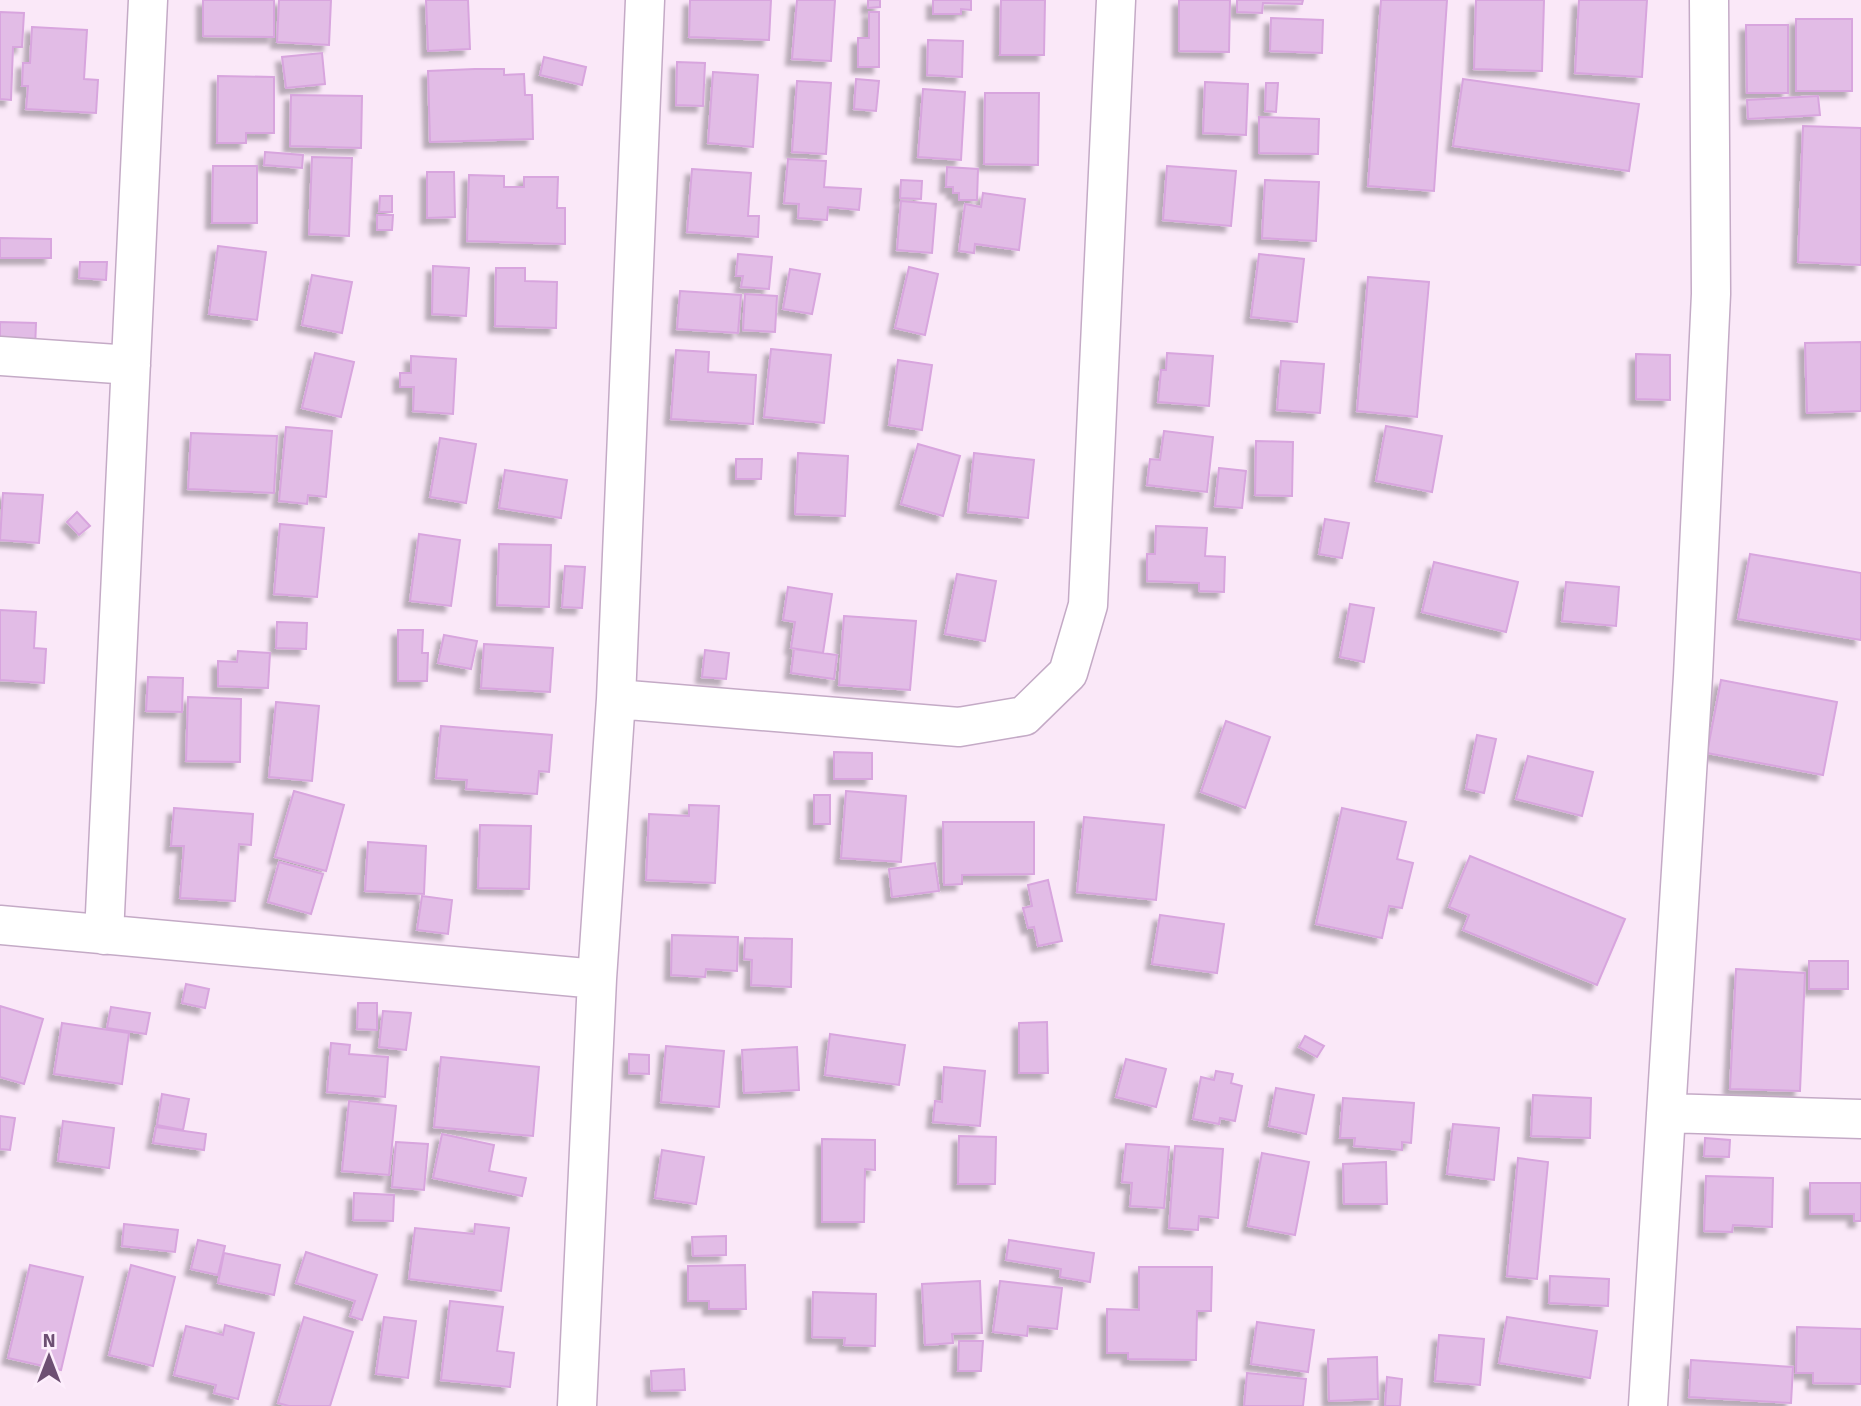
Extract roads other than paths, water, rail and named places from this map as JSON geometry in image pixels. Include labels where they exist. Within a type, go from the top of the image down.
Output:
[{"type":"street","points":[[104,935],[148,0]]},
{"type":"street","points":[[577,1406],[597,979],[616,699],[645,0]]},
{"type":"street","points":[[616,699],[959,727],[1024,716],[1068,673],[1088,605],[1116,0]]},
{"type":"street","points":[[1648,1406],[1693,676],[1710,308],[1709,0]]},
{"type":"street","points":[[0,356],[131,365]]},
{"type":"street","points":[[0,925],[597,979]]},
{"type":"street","points":[[1666,1113],[1861,1119]]}]
